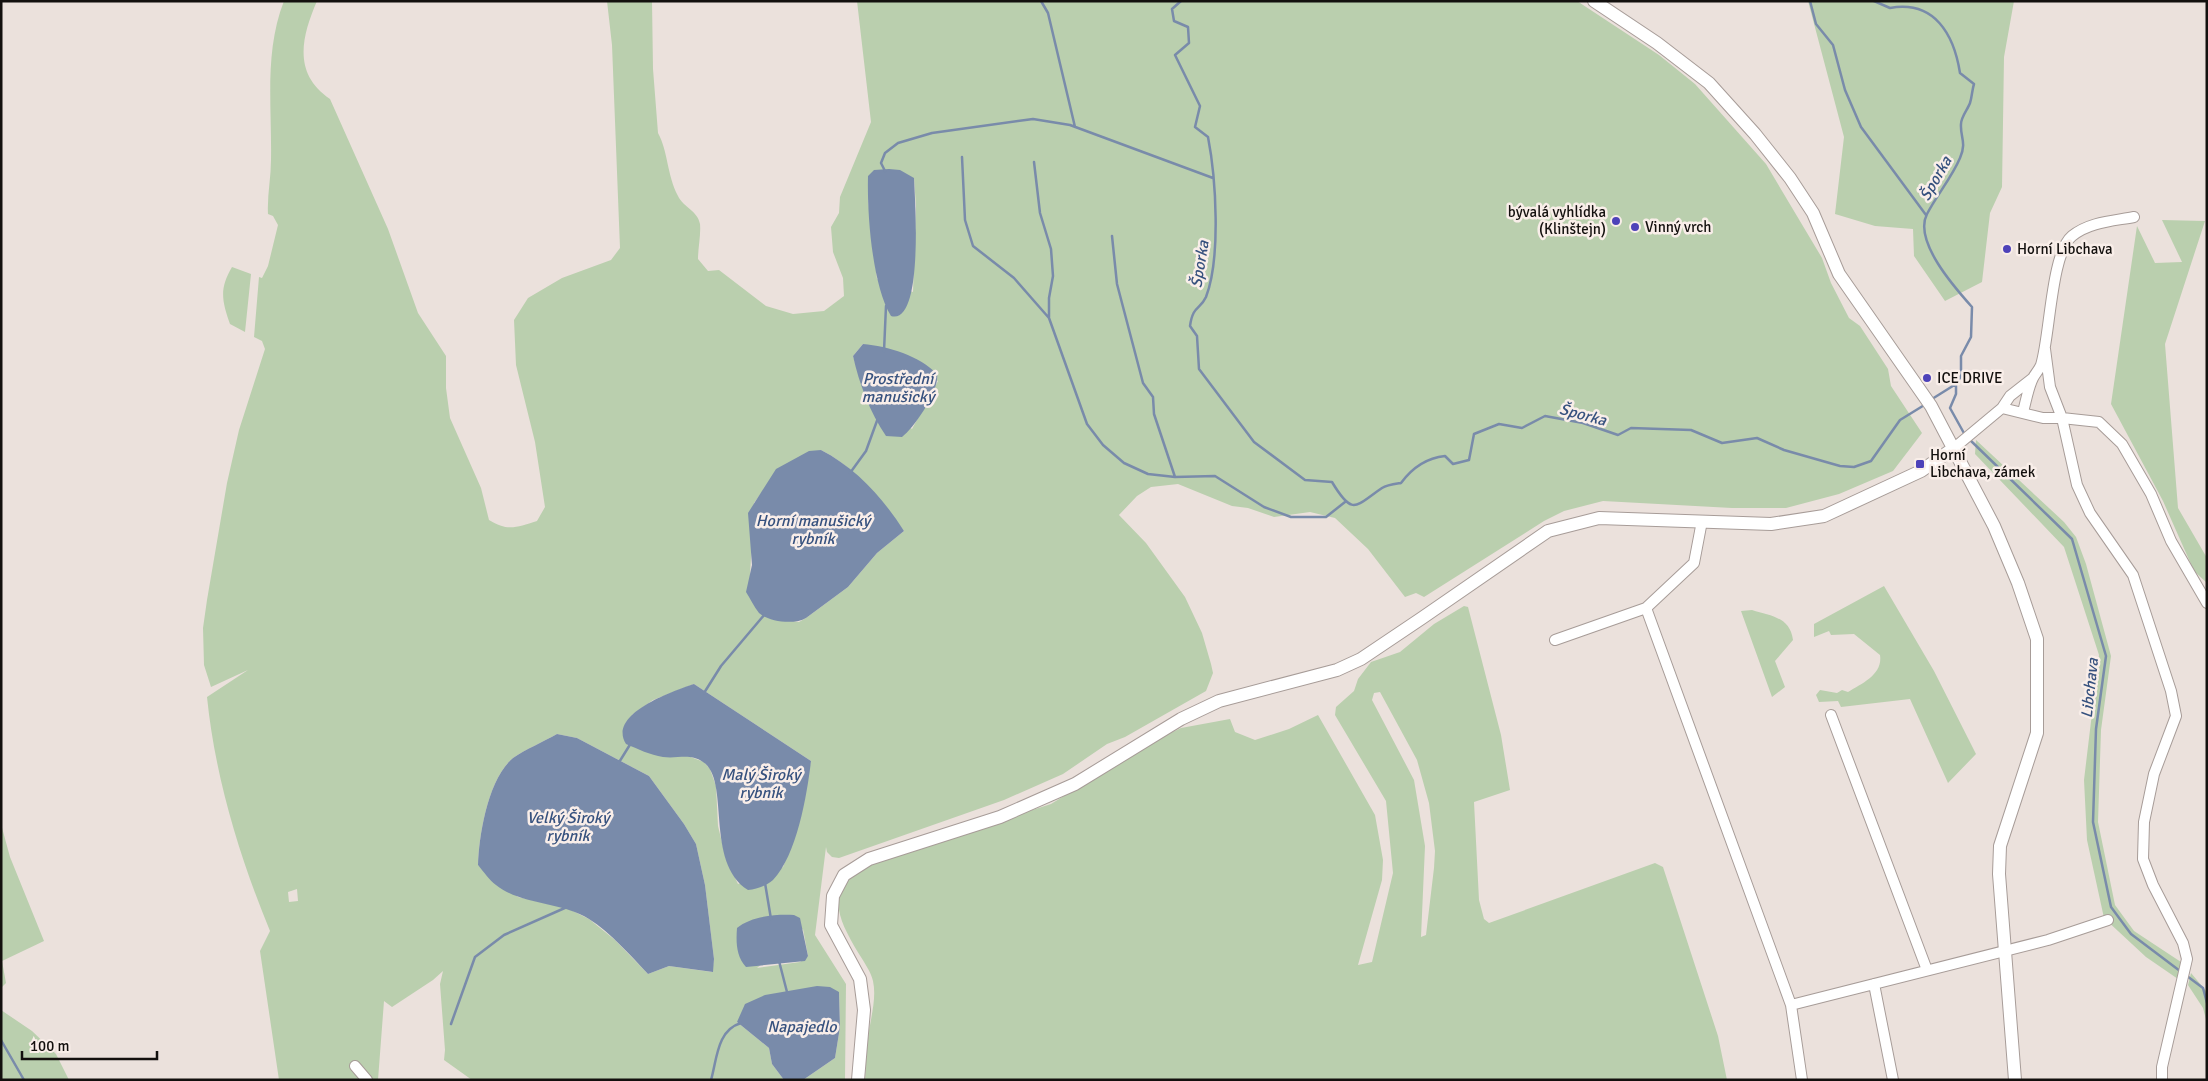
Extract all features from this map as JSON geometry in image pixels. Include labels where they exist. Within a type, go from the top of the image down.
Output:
[{"type":"street","points":[[1594,1],[1656,43],[1709,83],[1755,134],[1790,178],[1813,213],[1838,274],[1959,444],[2018,583],[2037,639],[2037,733],[2000,846],[1999,874],[2014,1080]]},
{"type":"street","points":[[858,1080],[864,1010],[860,979],[831,925],[833,896],[844,875],[869,859],[1000,817],[1075,784],[1181,719],[1219,701],[1337,670],[1361,658],[1407,628],[1548,531],[1599,518],[1771,524],[1824,516],[1921,471],[1959,444],[2002,408],[2010,396],[2033,378],[2040,368],[2045,348],[2052,294],[2060,260],[2070,237],[2087,226],[2134,217]]},
{"type":"street","points":[[2045,348],[2050,386],[2062,418],[2077,485],[2090,513],[2133,575],[2171,691],[2176,716],[2154,774],[2144,822],[2143,859],[2153,885],[2183,943],[2187,959],[2162,1067],[2162,1080]]},
{"type":"street","points":[[2023,412],[2033,378]]},
{"type":"street","points":[[2002,408],[2043,418],[2098,422],[2122,444],[2151,494],[2171,542],[2207,603]]},
{"type":"street","points":[[1556,640],[1646,608],[1694,563],[1702,521]]},
{"type":"street","points":[[1646,608],[1791,1005],[1802,1080]]},
{"type":"street","points":[[1831,715],[1927,970]]},
{"type":"street","points":[[1791,1005],[2048,940],[2108,920]]},
{"type":"street","points":[[1874,984],[1893,1080]]},
{"type":"street","points":[[355,1066],[367,1080]]},
{"type":"green space","points":[[284,1],[317,1],[304,42],[305,67],[318,89],[330,99],[388,229],[418,313],[446,356],[446,388],[450,418],[481,488],[489,520],[502,526],[513,527],[537,521],[545,507],[535,442],[516,365],[514,320],[528,298],[562,278],[611,260],[620,248],[612,45],[607,1],[652,1],[653,69],[658,133],[664,147],[674,188],[680,200],[699,220],[698,259],[708,271],[719,270],[766,306],[793,314],[824,311],[844,296],[843,278],[833,252],[831,227],[839,213],[840,197],[871,122],[857,1],[1577,1],[1659,55],[1695,84],[1766,164],[1822,258],[1831,283],[1849,318],[1860,326],[1888,369],[1891,386],[1922,433],[1893,471],[1839,494],[1786,508],[1732,508],[1603,501],[1564,511],[1544,521],[1424,597],[1416,593],[1405,597],[1368,549],[1335,518],[1310,512],[1274,517],[1248,508],[1232,506],[1178,484],[1151,487],[1137,496],[1119,515],[1146,543],[1185,597],[1202,633],[1211,664],[1213,673],[1206,691],[1125,737],[1107,744],[1063,774],[1004,800],[839,858],[832,857],[827,852],[826,847],[815,935],[846,984],[845,1080],[803,1080],[835,1058],[840,1027],[839,992],[737,1022],[769,1048],[772,1064],[784,1080],[472,1080],[444,1060],[445,1050],[440,984],[443,971],[433,980],[392,1007],[384,1001],[378,1080],[279,1080],[260,951],[270,931],[248,874],[230,816],[216,756],[207,697],[248,670],[211,687],[204,665],[203,628],[227,483],[239,430],[265,349],[262,341],[254,337],[259,277],[262,278],[268,266],[278,225],[273,216],[268,214],[268,207],[271,160],[271,60],[278,20]],"holes":[[[914,178],[916,206],[913,292],[877,279],[868,200]],[[863,344],[938,381],[912,429],[865,395],[853,356]],[[821,450],[834,457],[856,475],[876,496],[904,531],[877,553],[848,587],[806,618],[799,622],[766,617],[750,576],[754,503],[764,489]],[[694,684],[811,761],[794,838],[783,867],[738,884],[726,859],[718,826],[716,786],[710,769],[704,762],[688,756],[632,715],[653,700]],[[557,734],[577,738],[649,776],[684,824],[696,844],[705,885],[714,959],[712,972],[669,966],[648,974],[615,940],[589,919],[567,908],[518,897],[478,865],[480,839],[491,793],[504,767],[523,752]],[[297,889],[298,901],[289,902],[288,892]],[[803,929],[808,956],[800,962],[757,968]]]},
{"type":"green space","points":[[1808,1],[2014,1],[2004,57],[2002,187],[1990,213],[1982,282],[1945,301],[1914,256],[1913,229],[1875,226],[1835,214],[1844,137]]},
{"type":"green space","points":[[2162,220],[2205,221],[2165,344],[2178,508],[2207,558],[2207,583],[2194,571],[2163,501],[2111,404],[2137,226],[2155,263],[2182,262]]},
{"type":"green space","points":[[232,267],[251,274],[245,332],[230,324],[225,308],[223,295],[225,282]]},
{"type":"green space","points":[[1976,440],[2064,522],[2076,537],[2086,564],[2111,656],[2101,730],[2098,822],[2115,905],[2134,931],[2181,962],[2178,979],[2146,957],[2104,918],[2087,840],[2084,780],[2099,655],[2064,547],[1975,454]]},
{"type":"green space","points":[[1884,586],[1934,671],[1976,754],[1948,783],[1910,699],[1841,707],[1838,701],[1819,702],[1816,695],[1820,690],[1837,693],[1842,690],[1848,692],[1860,685],[1875,673],[1880,662],[1880,655],[1854,634],[1831,635],[1829,631],[1814,637],[1814,624]]},
{"type":"green space","points":[[1464,606],[1468,607],[1501,735],[1510,790],[1474,802],[1479,900],[1484,919],[1489,923],[1655,863],[1663,867],[1718,1036],[1727,1080],[865,1080],[867,1043],[874,1002],[874,988],[871,974],[850,939],[840,914],[841,893],[847,883],[871,862],[1051,804],[1150,743],[1181,728],[1230,719],[1235,732],[1255,740],[1289,729],[1318,715],[1375,815],[1383,860],[1382,880],[1358,965],[1372,962],[1393,873],[1386,801],[1335,715],[1336,707],[1354,691],[1358,679],[1371,662],[1400,652],[1434,624]],"holes":[[[1380,692],[1417,760],[1429,803],[1435,851],[1426,935],[1421,937],[1425,846],[1414,780],[1372,700],[1374,693]]]},
{"type":"green space","points":[[1752,610],[1773,616],[1784,622],[1791,632],[1793,640],[1775,661],[1785,687],[1772,697],[1741,611]]},
{"type":"green space","points":[[1,824],[10,857],[44,941],[2,961],[6,983],[1,988]]},
{"type":"green space","points":[[2191,973],[2207,992],[2207,1023],[2203,1008],[2188,985]]},
{"type":"green space","points":[[1,1010],[32,1031],[56,1054],[69,1080],[1,1080]]},
{"type":"water","points":[[874,170],[900,170],[914,178],[916,233],[913,282],[909,301],[902,314],[891,316],[879,286],[875,268],[868,191],[868,176]]},
{"type":"water","name":"Prostřední manušický","points":[[863,344],[883,347],[913,357],[937,374],[937,381],[925,408],[913,426],[902,437],[886,436],[866,398],[853,356]]},
{"type":"water","name":"Horní manušický rybník","points":[[821,450],[834,457],[868,485],[904,531],[877,553],[848,587],[806,618],[789,622],[769,619],[759,613],[746,592],[752,565],[748,513],[776,469],[809,451]]},
{"type":"water","name":"Malý Široký rybník","points":[[694,684],[811,761],[804,807],[795,840],[781,869],[773,880],[758,888],[748,890],[735,877],[726,861],[716,786],[711,772],[703,762],[689,757],[658,756],[626,744],[623,733],[626,723],[634,714],[658,698]]},
{"type":"water","name":"Velký Široký rybník","points":[[557,734],[577,738],[649,776],[684,824],[696,844],[705,885],[714,959],[713,972],[669,966],[648,974],[613,938],[589,919],[566,909],[518,897],[507,892],[493,883],[478,865],[480,839],[486,808],[497,779],[504,767],[513,758]]},
{"type":"water","points":[[794,915],[800,918],[808,956],[805,961],[746,967],[738,954],[737,928],[756,918]]},
{"type":"water","name":"Napajedlo","points":[[817,986],[830,987],[839,992],[840,1027],[835,1058],[803,1080],[784,1080],[772,1064],[769,1048],[737,1022],[745,1004],[765,995]]},
{"type":"waterway","points":[[1041,1],[1048,13],[1075,127]]},
{"type":"waterway","name":"Šporka","points":[[1181,1],[1172,9],[1174,21],[1188,27],[1189,43],[1175,55],[1200,106],[1195,127],[1208,137],[1215,195],[1215,240],[1211,281],[1206,297],[1193,314],[1190,326],[1197,336],[1199,369],[1254,442],[1305,480],[1332,482],[1345,500],[1355,505],[1384,487],[1401,483],[1415,468],[1426,461],[1445,456],[1453,464],[1469,460],[1474,434],[1499,424],[1522,428],[1545,416],[1583,423],[1618,435],[1631,428],[1691,430],[1722,443],[1757,438],[1784,450],[1840,466],[1854,467],[1871,461],[1900,420],[1926,404]]},
{"type":"waterway","points":[[1810,1],[1816,24],[1833,45],[1845,90],[1861,127],[1926,215]]},
{"type":"waterway","name":"Šporka","points":[[1874,1],[1890,8],[1906,7],[1919,9],[1940,23],[1953,46],[1960,73],[1974,84],[1970,103],[1961,121],[1963,144],[1960,158],[1927,214],[1924,225],[1926,237],[1938,264],[1972,307],[1971,337],[1961,356],[1961,376],[1956,384],[1932,399]]},
{"type":"waterway","points":[[885,171],[881,163],[885,153],[898,143],[932,133],[1033,119],[1070,125],[1213,178]]},
{"type":"waterway","points":[[962,157],[965,220],[973,246],[1014,278],[1049,318],[1087,424],[1103,445],[1124,463],[1148,474],[1175,477],[1215,476],[1264,507],[1291,517],[1326,517],[1345,502]]},
{"type":"waterway","points":[[1034,162],[1040,213],[1051,249],[1053,276],[1049,298],[1049,317]]},
{"type":"waterway","points":[[1112,236],[1117,284],[1143,383],[1153,397],[1154,414],[1175,477]]},
{"type":"waterway","points":[[884,351],[886,306]]},
{"type":"waterway","name":"Libchava","points":[[1956,384],[1956,394],[1950,408],[1965,435]]},
{"type":"waterway","points":[[850,473],[866,451],[878,418]]},
{"type":"waterway","name":"Libchava","points":[[1969,439],[2072,539],[2106,656],[2096,729],[2093,822],[2111,907],[2131,934],[2180,971]]},
{"type":"waterway","points":[[704,693],[721,666],[765,614]]},
{"type":"waterway","points":[[618,764],[631,743]]},
{"type":"waterway","points":[[765,883],[771,919]]},
{"type":"waterway","points":[[451,1024],[475,957],[504,935],[567,907]]},
{"type":"waterway","points":[[779,961],[787,992]]},
{"type":"waterway","name":"Libchava","points":[[2187,976],[2203,988],[2207,1003]]},
{"type":"waterway","points":[[711,1080],[719,1046],[727,1032],[741,1023]]},
{"type":"waterway","name":"Šporka","points":[[1,1040],[24,1080]]},
{"type":"place","name":"bývalá vyhlídka (Klinštejn)","points":[[1616,221]]},
{"type":"place","name":"Vinný vrch","points":[[1635,227]]},
{"type":"place","name":"Horní Libchava","points":[[2007,249]]},
{"type":"place","name":"ICE DRIVE","points":[[1927,378]]},
{"type":"place","name":"Horní Libchava, zámek","points":[[1920,464]]}]
